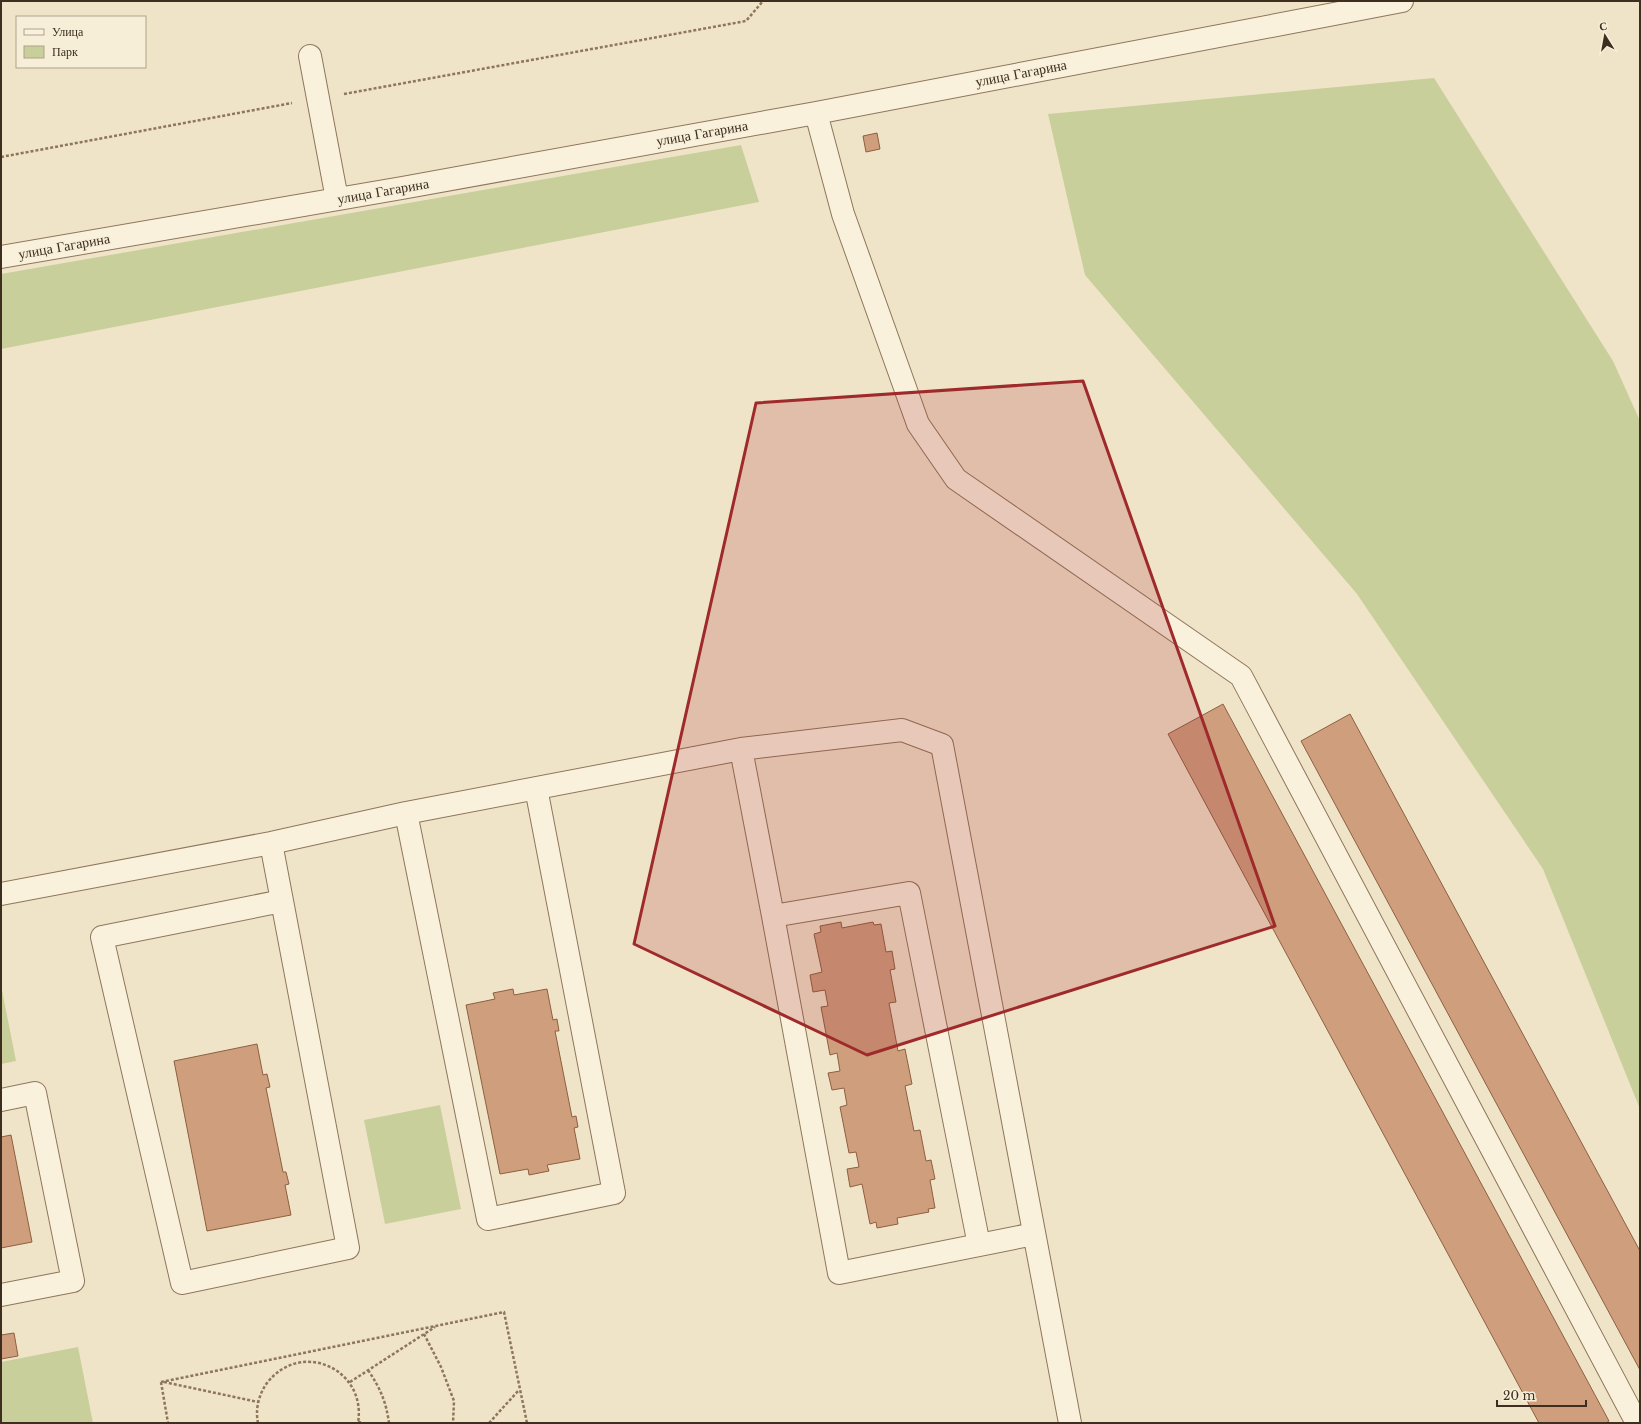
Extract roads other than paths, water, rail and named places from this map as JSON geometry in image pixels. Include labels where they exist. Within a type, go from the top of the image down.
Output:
[{"type":"street","name":"улица Гагарина","points":[[1,257],[816,113],[1402,1]]},
{"type":"street","points":[[310,56],[336,199]]},
{"type":"street","points":[[816,113],[842,214],[918,424],[956,479],[1241,676],[1637,1423]]},
{"type":"street","points":[[1,894],[271,843],[406,813],[741,749],[902,730],[942,746],[1070,1423]]},
{"type":"street","points":[[741,749],[839,1273],[1034,1234]]},
{"type":"street","points":[[406,813],[488,1219],[614,1193],[536,788]]},
{"type":"street","points":[[271,843],[348,1248],[182,1283],[102,937],[282,901]]},
{"type":"street","points":[[773,916],[909,892],[979,1245]]},
{"type":"street","points":[[1,1100],[35,1093],[72,1280],[1,1295]]}]
